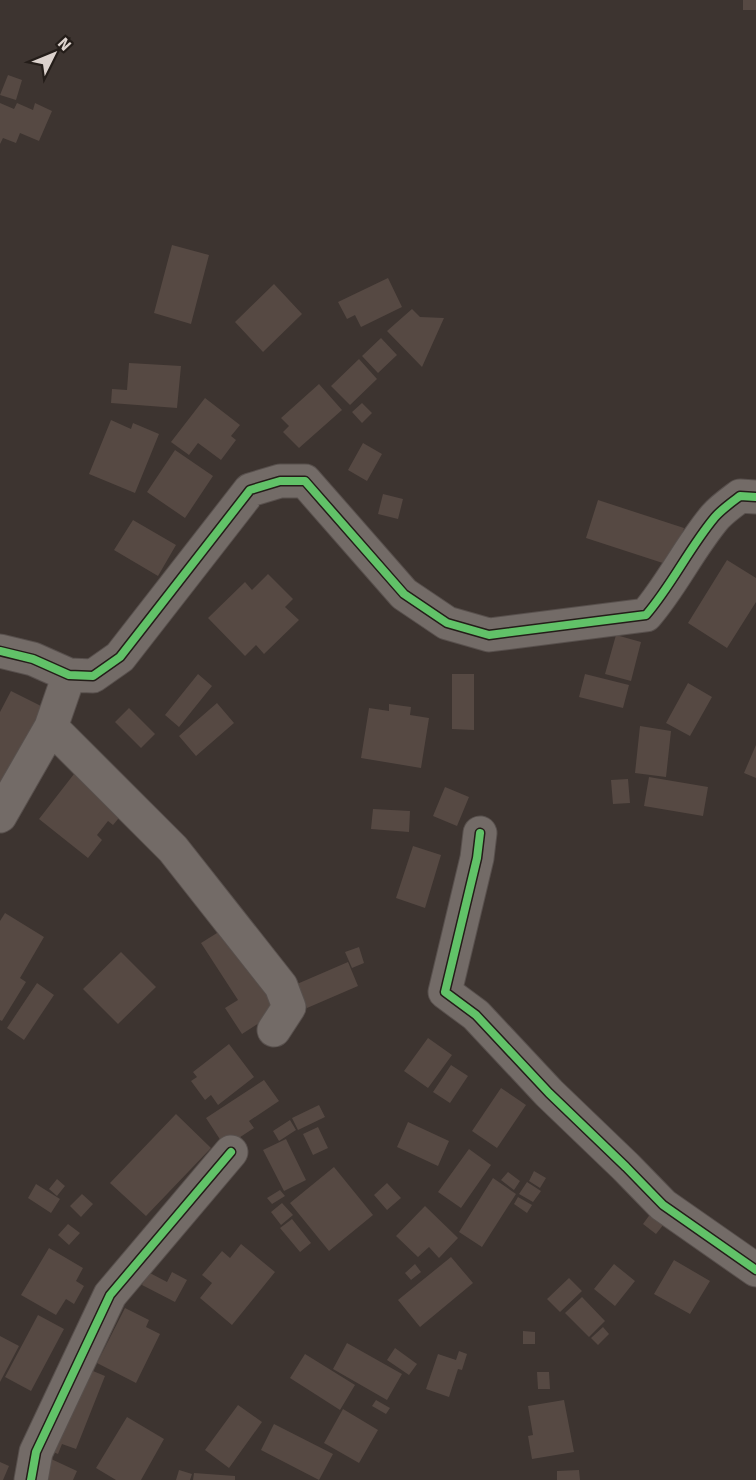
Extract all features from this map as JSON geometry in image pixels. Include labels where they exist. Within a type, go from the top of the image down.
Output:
[{"type":"street","points":[[0,651],[33,659],[69,675],[93,676],[120,657],[250,490],[280,481],[305,482],[404,594],[447,623],[489,635],[646,615],[664,594],[716,516],[740,496],[756,497]]},
{"type":"street","points":[[0,816],[51,727],[69,675]]},
{"type":"street","points":[[51,727],[173,849],[281,986],[289,1007],[274,1030]]},
{"type":"street","points":[[480,833],[477,858],[445,992],[476,1015],[549,1093],[663,1205],[756,1270]]},
{"type":"street","points":[[31,1480],[36,1452],[110,1295],[231,1152]]},
{"type":"building","points":[[743,0],[756,0],[756,10],[743,10]]},
{"type":"building","points":[[8,75],[22,80],[16,100],[0,95]]},
{"type":"building","points":[[0,103],[14,109],[17,103],[33,110],[35,103],[52,111],[39,141],[20,133],[16,143],[3,138],[0,144]]},
{"type":"building","points":[[172,245],[209,255],[191,324],[154,313]]},
{"type":"building","points":[[388,278],[402,307],[361,327],[355,315],[347,319],[338,302]]},
{"type":"building","points":[[274,284],[302,314],[263,352],[235,322]]},
{"type":"building","points":[[412,309],[420,317],[444,318],[422,367],[387,331]]},
{"type":"building","points":[[381,338],[397,355],[378,373],[362,356]]},
{"type":"building","points":[[359,359],[377,379],[350,405],[331,386]]},
{"type":"building","points":[[129,363],[181,366],[177,408],[111,403],[112,389],[127,390]]},
{"type":"building","points":[[319,384],[342,410],[299,448],[283,432],[289,426],[281,418]]},
{"type":"building","points":[[205,398],[240,425],[231,436],[236,440],[221,460],[198,443],[189,455],[171,442]]},
{"type":"building","points":[[362,403],[372,413],[362,423],[352,412]]},
{"type":"building","points":[[111,420],[131,429],[133,423],[159,434],[135,493],[89,474]]},
{"type":"building","points":[[363,443],[382,454],[367,481],[348,470]]},
{"type":"building","points":[[175,450],[213,476],[185,518],[147,492]]},
{"type":"building","points":[[383,494],[403,499],[398,519],[378,514]]},
{"type":"building","points":[[598,500],[684,528],[672,566],[586,538]]},
{"type":"building","points":[[133,520],[176,545],[158,576],[114,550]]},
{"type":"building","points":[[727,560],[756,578],[756,602],[727,648],[688,623]]},
{"type":"building","points":[[268,574],[293,599],[285,607],[299,620],[264,654],[256,645],[245,656],[208,618],[245,582],[252,590]]},
{"type":"building","points":[[616,635],[641,642],[631,681],[605,674]]},
{"type":"building","points":[[198,674],[212,686],[179,727],[165,715]]},
{"type":"building","points":[[452,674],[474,674],[474,730],[452,729]]},
{"type":"building","points":[[585,674],[629,685],[623,708],[579,697]]},
{"type":"building","points":[[688,683],[712,697],[690,736],[666,723]]},
{"type":"building","points":[[11,691],[49,710],[0,808],[0,712]]},
{"type":"building","points":[[217,703],[234,723],[196,756],[179,736]]},
{"type":"building","points":[[389,704],[411,707],[410,715],[429,718],[421,768],[361,758],[369,708],[389,711]]},
{"type":"building","points":[[129,708],[155,734],[141,748],[115,722]]},
{"type":"building","points":[[640,726],[671,731],[666,777],[635,773]]},
{"type":"building","points":[[756,745],[756,778],[744,773]]},
{"type":"building","points":[[74,774],[123,813],[113,825],[108,821],[97,835],[102,840],[88,858],[39,819]]},
{"type":"building","points":[[649,777],[708,787],[703,816],[644,806]]},
{"type":"building","points":[[628,779],[630,803],[613,804],[611,780]]},
{"type":"building","points":[[445,787],[469,797],[457,826],[433,816]]},
{"type":"building","points":[[373,809],[410,811],[409,832],[371,829]]},
{"type":"building","points":[[413,846],[441,855],[425,908],[396,898]]},
{"type":"building","points":[[5,913],[44,937],[20,978],[26,982],[2,1021],[0,1020],[0,921]]},
{"type":"building","points":[[225,928],[278,1011],[242,1034],[225,1008],[238,1000],[201,943]]},
{"type":"building","points":[[359,947],[364,963],[352,968],[345,952]]},
{"type":"building","points":[[121,952],[156,987],[118,1024],[83,989]]},
{"type":"building","points":[[348,962],[358,986],[307,1008],[297,984]]},
{"type":"building","points":[[37,983],[54,995],[24,1040],[7,1028]]},
{"type":"building","points":[[428,1038],[452,1055],[428,1088],[404,1071]]},
{"type":"building","points":[[229,1044],[254,1077],[218,1105],[211,1095],[205,1100],[191,1081],[197,1077],[193,1072]]},
{"type":"building","points":[[451,1065],[468,1076],[450,1103],[433,1092]]},
{"type":"building","points":[[264,1080],[279,1101],[249,1121],[254,1128],[225,1147],[206,1118]]},
{"type":"building","points":[[501,1088],[526,1105],[497,1148],[472,1131]]},
{"type":"building","points":[[319,1105],[325,1117],[298,1130],[292,1118]]},
{"type":"building","points":[[176,1114],[211,1148],[146,1216],[110,1183]]},
{"type":"building","points":[[290,1120],[296,1130],[279,1141],[273,1131]]},
{"type":"building","points":[[408,1122],[449,1141],[438,1166],[397,1147]]},
{"type":"building","points":[[318,1127],[328,1148],[313,1155],[303,1134]]},
{"type":"building","points":[[286,1139],[306,1180],[284,1191],[263,1150]]},
{"type":"building","points":[[469,1149],[491,1165],[461,1208],[438,1192]]},
{"type":"building","points":[[334,1167],[373,1215],[329,1251],[290,1203]]},
{"type":"building","points":[[534,1171],[546,1178],[540,1188],[529,1181]]},
{"type":"building","points":[[508,1172],[520,1181],[514,1190],[501,1180]]},
{"type":"building","points":[[493,1178],[516,1194],[482,1247],[459,1232]]},
{"type":"building","points":[[57,1179],[65,1186],[57,1196],[49,1189]]},
{"type":"building","points":[[527,1182],[541,1191],[533,1202],[519,1194]]},
{"type":"building","points":[[387,1183],[401,1198],[387,1210],[374,1195]]},
{"type":"building","points":[[36,1184],[60,1199],[51,1213],[28,1198]]},
{"type":"building","points":[[280,1190],[285,1196],[272,1204],[267,1198]]},
{"type":"building","points":[[82,1194],[93,1204],[81,1217],[70,1206]]},
{"type":"building","points":[[518,1197],[532,1205],[527,1213],[514,1204]]},
{"type":"building","points":[[282,1203],[293,1215],[281,1225],[271,1212]]},
{"type":"building","points":[[425,1206],[458,1238],[439,1258],[429,1247],[418,1257],[396,1236]]},
{"type":"building","points":[[651,1213],[664,1224],[656,1234],[643,1224]]},
{"type":"building","points":[[292,1219],[311,1243],[300,1252],[280,1228]]},
{"type":"building","points":[[68,1224],[80,1233],[69,1245],[58,1235]]},
{"type":"building","points":[[241,1244],[275,1272],[232,1325],[200,1298],[212,1283],[202,1275],[222,1251],[230,1258]]},
{"type":"building","points":[[49,1248],[83,1268],[76,1281],[84,1286],[74,1304],[66,1299],[56,1315],[21,1295]]},
{"type":"building","points":[[451,1257],[473,1283],[420,1327],[398,1300]]},
{"type":"building","points":[[674,1260],[710,1281],[690,1314],[654,1294]]},
{"type":"building","points":[[415,1264],[421,1272],[411,1280],[405,1273]]},
{"type":"building","points":[[614,1264],[635,1281],[615,1306],[594,1289]]},
{"type":"building","points":[[148,1272],[167,1282],[172,1272],[187,1280],[175,1302],[142,1285]]},
{"type":"building","points":[[569,1278],[582,1291],[560,1312],[547,1299]]},
{"type":"building","points":[[582,1297],[605,1321],[589,1337],[565,1313]]},
{"type":"building","points":[[125,1308],[149,1320],[146,1327],[160,1334],[136,1383],[97,1363]]},
{"type":"building","points":[[38,1315],[64,1329],[31,1391],[5,1377]]},
{"type":"building","points":[[603,1327],[609,1334],[598,1345],[591,1338]]},
{"type":"building","points":[[523,1331],[535,1332],[535,1344],[523,1344]]},
{"type":"building","points":[[0,1336],[19,1346],[0,1382]]},
{"type":"building","points":[[347,1343],[402,1374],[387,1400],[333,1369]]},
{"type":"building","points":[[395,1348],[417,1364],[409,1375],[387,1360]]},
{"type":"building","points":[[459,1351],[467,1354],[462,1370],[458,1369],[449,1397],[426,1389],[438,1354],[456,1360]]},
{"type":"building","points":[[305,1354],[355,1385],[340,1410],[290,1378]]},
{"type":"building","points":[[81,1366],[105,1376],[76,1449],[62,1444],[58,1454],[48,1450]]},
{"type":"building","points":[[537,1372],[549,1372],[550,1389],[538,1389]]},
{"type":"building","points":[[376,1400],[390,1408],[386,1414],[372,1406]]},
{"type":"building","points":[[564,1400],[574,1452],[532,1459],[528,1436],[533,1435],[528,1406]]},
{"type":"building","points":[[238,1405],[262,1422],[229,1468],[205,1450]]},
{"type":"building","points":[[343,1409],[378,1430],[359,1463],[324,1443]]},
{"type":"building","points":[[127,1417],[164,1439],[141,1480],[116,1480],[96,1468]]},
{"type":"building","points":[[274,1424],[333,1454],[319,1480],[261,1450]]},
{"type":"building","points":[[49,1458],[77,1471],[73,1480],[39,1480]]},
{"type":"building","points":[[0,1462],[9,1466],[3,1480],[0,1480]]},
{"type":"building","points":[[179,1470],[192,1474],[190,1480],[176,1480]]},
{"type":"building","points":[[579,1470],[580,1480],[557,1480],[557,1471]]},
{"type":"building","points":[[194,1473],[235,1476],[235,1480],[193,1480]]},
{"type":"cycle path","points":[[0,651],[33,659],[69,675],[93,676],[120,657],[250,490],[280,481],[305,481],[404,594],[447,623],[489,635],[646,615],[715,517],[740,496],[756,497]]},
{"type":"cycle path","points":[[480,833],[477,858],[445,992],[476,1015],[549,1093],[663,1205],[756,1270]]},
{"type":"cycle path","points":[[31,1480],[36,1452],[110,1295],[231,1152]]}]
